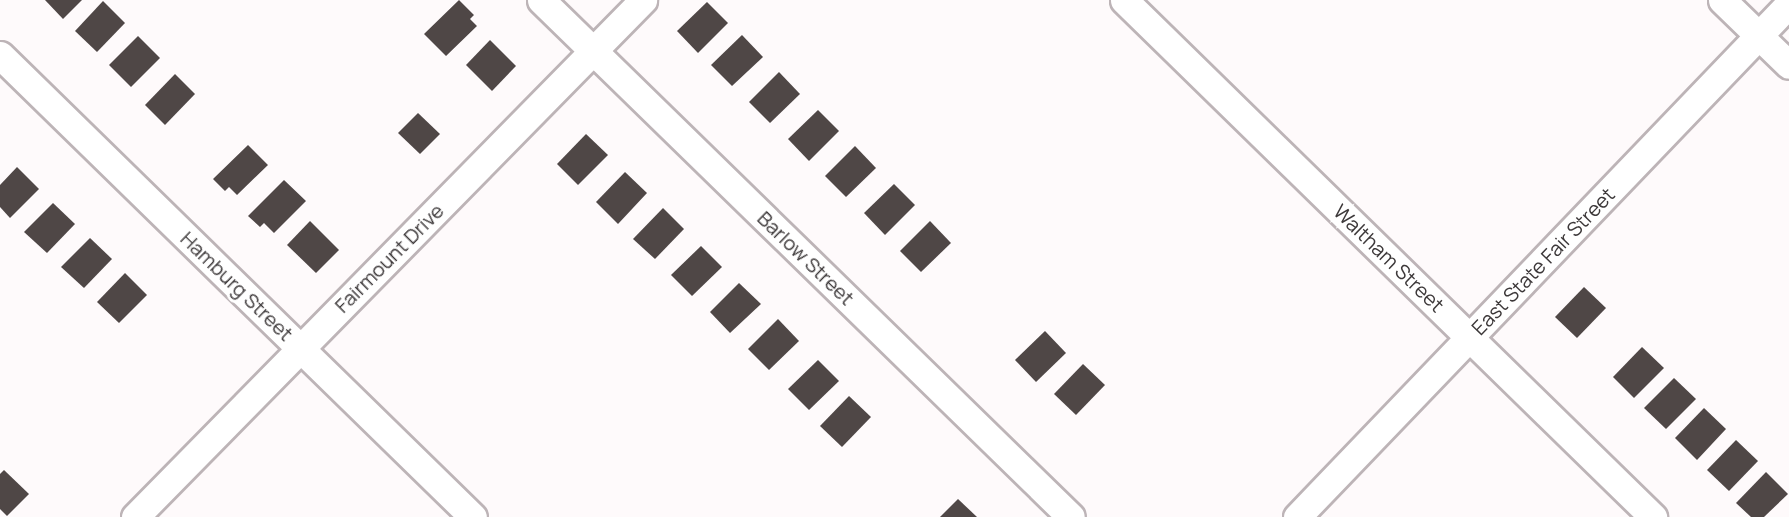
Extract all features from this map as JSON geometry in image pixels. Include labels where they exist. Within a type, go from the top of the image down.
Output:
[{"type":"street","name":"Barlow Street","points":[[541,0],[1071,517]]},
{"type":"street","name":"Fairmount Drive","points":[[135,517],[643,0]]},
{"type":"street","name":"Waltham Street","points":[[1124,0],[1653,517]]},
{"type":"street","points":[[1722,0],[1789,64]]},
{"type":"street","name":"East State Fair Street","points":[[1297,517],[1789,4]]},
{"type":"street","name":"Hamburg Street","points":[[0,55],[473,517]]},
{"type":"building","points":[[45,0],[82,0],[63,19]]},
{"type":"building","points":[[459,0],[474,15],[470,19],[477,26],[446,56],[424,34]]},
{"type":"building","points":[[103,1],[125,23],[97,52],[75,31]]},
{"type":"building","points":[[707,2],[728,23],[698,53],[677,31]]},
{"type":"building","points":[[742,35],[763,57],[732,86],[711,65]]},
{"type":"building","points":[[138,36],[160,58],[131,87],[109,65]]},
{"type":"building","points":[[490,40],[516,66],[492,91],[466,65]]},
{"type":"building","points":[[779,72],[800,94],[770,123],[749,102]]},
{"type":"building","points":[[175,74],[195,94],[165,125],[145,105]]},
{"type":"building","points":[[818,110],[839,131],[809,161],[788,139]]},
{"type":"building","points":[[418,113],[440,134],[420,154],[398,133]]},
{"type":"building","points":[[586,134],[608,155],[578,185],[557,164]]},
{"type":"building","points":[[248,145],[268,165],[237,195],[229,187],[225,191],[213,179]]},
{"type":"building","points":[[855,146],[876,168],[846,197],[825,176]]},
{"type":"building","points":[[17,167],[39,189],[10,218],[0,207],[0,185]]},
{"type":"building","points":[[625,172],[647,193],[618,224],[596,202]]},
{"type":"building","points":[[284,180],[306,201],[274,233],[264,223],[260,227],[248,216]]},
{"type":"building","points":[[894,184],[915,205],[885,235],[864,213]]},
{"type":"building","points":[[53,203],[75,224],[47,253],[24,232]]},
{"type":"building","points":[[663,208],[684,229],[655,259],[633,239]]},
{"type":"building","points":[[310,221],[339,250],[316,273],[287,245]]},
{"type":"building","points":[[930,221],[951,243],[921,272],[900,251]]},
{"type":"building","points":[[90,238],[112,259],[84,288],[61,267]]},
{"type":"building","points":[[701,246],[722,267],[692,296],[671,275]]},
{"type":"building","points":[[125,273],[147,295],[119,323],[97,302]]},
{"type":"building","points":[[739,283],[761,304],[730,333],[710,312]]},
{"type":"building","points":[[1584,287],[1606,308],[1577,338],[1555,317]]},
{"type":"building","points":[[778,319],[799,341],[769,370],[748,349]]},
{"type":"building","points":[[1045,331],[1066,353],[1036,382],[1015,360]]},
{"type":"building","points":[[1642,347],[1664,368],[1634,398],[1613,377]]},
{"type":"building","points":[[818,360],[839,381],[809,410],[788,389]]},
{"type":"building","points":[[1083,364],[1105,385],[1076,415],[1054,394]]},
{"type":"building","points":[[1674,378],[1696,399],[1666,429],[1644,408]]},
{"type":"building","points":[[849,396],[871,417],[842,447],[820,426]]},
{"type":"building","points":[[1704,408],[1726,429],[1697,460],[1675,438]]},
{"type":"building","points":[[1736,440],[1758,461],[1729,491],[1707,470]]},
{"type":"building","points":[[4,470],[29,494],[7,516],[0,509],[0,474]]},
{"type":"building","points":[[1766,472],[1788,494],[1764,517],[1751,517],[1736,503]]},
{"type":"building","points":[[958,499],[977,517],[940,517]]}]
